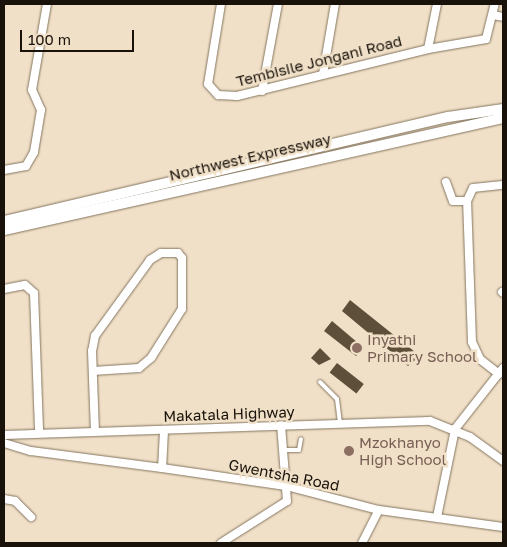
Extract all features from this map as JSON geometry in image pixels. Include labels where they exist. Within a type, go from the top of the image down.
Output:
[{"type":"main road","name":"Northwest Expressway","points":[[4,221],[448,118],[503,109]]},
{"type":"main road","name":"Northwest Expressway","points":[[4,230],[503,118]]},
{"type":"street","points":[[4,170],[26,166],[34,152],[41,110],[32,90],[47,4]]},
{"type":"street","name":"Tembisile Jongani Road","points":[[221,4],[209,88],[225,96],[262,91],[428,48],[486,39],[495,4]]},
{"type":"street","points":[[262,91],[278,4]]},
{"type":"street","points":[[322,74],[335,4]]},
{"type":"street","points":[[428,48],[437,4]]},
{"type":"street","points":[[492,16],[503,17]]},
{"type":"street","points":[[446,182],[452,201],[467,201]]},
{"type":"street","points":[[503,185],[473,188],[467,201],[472,342],[480,358],[499,373],[503,383]]},
{"type":"street","points":[[94,371],[139,368],[151,358],[182,310],[182,258],[178,253],[161,253],[150,260],[99,330],[92,351],[95,431]]},
{"type":"street","points":[[4,288],[25,285],[34,293],[39,432]]},
{"type":"street","points":[[437,517],[455,429],[499,373]]},
{"type":"street","name":"Makatala Highway","points":[[4,435],[39,432],[164,431],[281,425],[430,421],[455,429],[503,461]]},
{"type":"street","points":[[222,543],[283,508],[286,486],[281,425]]},
{"type":"street","points":[[162,468],[164,431]]},
{"type":"street","name":"Gwentsha Road","points":[[4,443],[31,451],[286,486],[379,510],[503,527]]},
{"type":"street","points":[[4,499],[15,501],[31,518]]},
{"type":"street","points":[[362,543],[379,510]]},
{"type":"lane","points":[[320,382],[337,399],[340,423]]},
{"type":"lane","points":[[283,450],[299,450],[301,439]]},
{"type":"building","name":"Inyathi Primary School","points":[[350,300],[420,356],[408,366],[342,311]]},
{"type":"building","points":[[332,321],[364,348],[356,356],[324,331]]},
{"type":"building","name":"Inyathi Primary School","points":[[320,348],[331,359],[319,365],[311,358]]},
{"type":"building","name":"Inyathi Primary School","points":[[337,363],[364,384],[356,393],[330,372]]},
{"type":"place","name":"Inyathi Primary School","points":[[357,348]]},
{"type":"place","name":"Mzokhanyo High School","points":[[349,451]]}]
